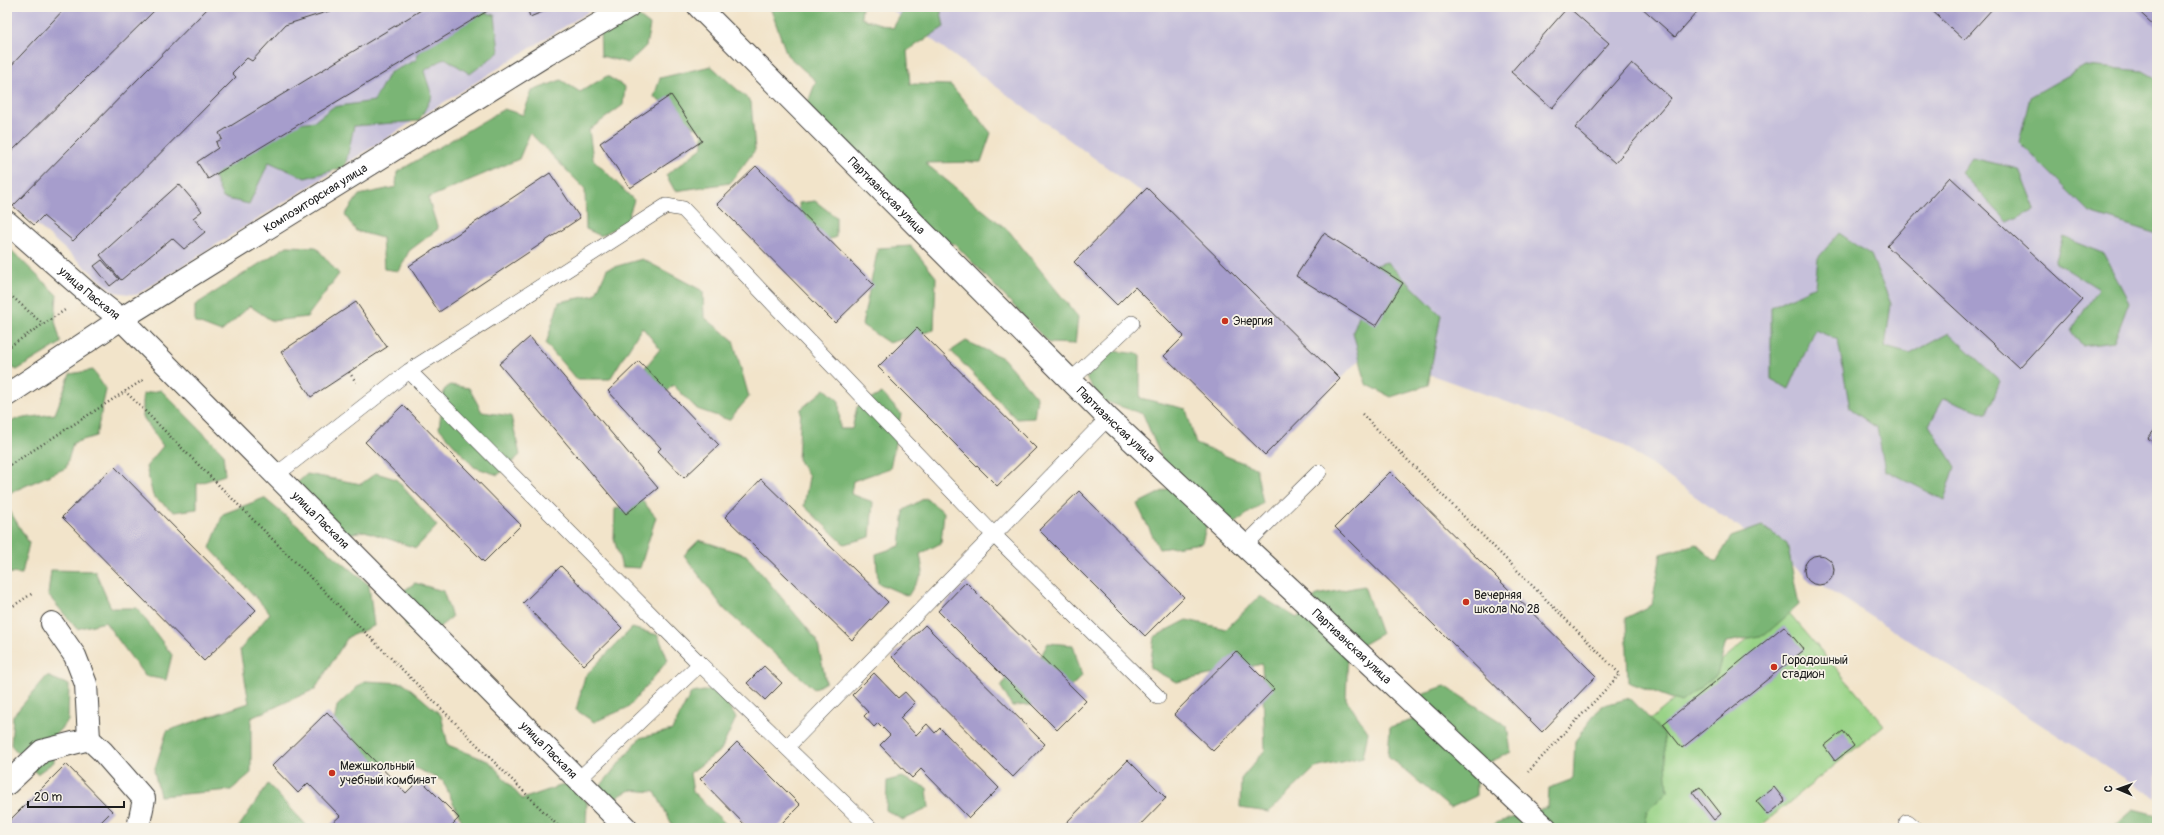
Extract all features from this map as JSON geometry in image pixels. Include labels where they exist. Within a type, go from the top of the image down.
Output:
[{"type":"street","name":"Композиторская улица","points":[[7,395],[122,319],[546,55],[628,7]]},
{"type":"street","name":"Партизанская улица","points":[[698,7],[1108,418],[1546,828]]},
{"type":"street","name":"улица Паскаля","points":[[7,222],[89,294],[122,319],[626,828]]},
{"type":"street","points":[[52,623],[75,656],[86,684],[89,739],[102,751],[144,799],[138,828]]},
{"type":"street","points":[[7,784],[42,751],[89,739]]},
{"type":"lane","points":[[276,475],[409,371],[666,206],[683,209],[994,535],[1158,697]]},
{"type":"lane","points":[[1071,380],[1132,323]]},
{"type":"lane","points":[[409,371],[700,664],[870,828]]},
{"type":"lane","points":[[787,747],[1108,418]]},
{"type":"lane","points":[[1245,545],[1319,472]]},
{"type":"lane","points":[[578,780],[700,664]]},
{"type":"path","points":[[7,292],[42,324]]},
{"type":"path","points":[[7,348],[89,294]]},
{"type":"path","points":[[7,468],[166,364]]},
{"type":"path","points":[[125,391],[560,828]]},
{"type":"path","points":[[1362,414],[1620,674],[1508,792]]},
{"type":"path","points":[[7,610],[33,593]]},
{"type":"shaded area","points":[[7,7],[596,7],[136,295],[114,292],[7,199]]},
{"type":"shaded area","points":[[887,7],[2157,7],[2157,799],[1822,585],[1810,582],[1804,574],[1619,442],[1367,352],[1340,379],[1147,188],[1142,193]]},
{"type":"green space","points":[[770,7],[862,7],[861,18],[893,28],[905,7],[940,7],[944,27],[907,51],[910,84],[951,85],[991,133],[981,162],[925,163],[1009,231],[1078,317],[1075,344],[1049,343],[955,244],[920,235],[801,121],[816,81],[787,55]]},
{"type":"green space","points":[[471,9],[495,15],[499,52],[470,74],[445,58],[424,71],[432,96],[419,121],[354,126],[345,167],[305,178],[269,162],[249,204],[223,198],[213,175],[274,126],[315,121],[333,107],[374,101],[389,73],[416,60],[425,36]]},
{"type":"green space","points":[[634,13],[650,25],[646,46],[628,63],[601,56],[600,28]]},
{"type":"green space","points":[[711,66],[751,102],[755,150],[730,183],[675,191],[666,175],[703,147],[703,133],[654,97],[660,78]]},
{"type":"green space","points":[[2085,66],[2143,71],[2157,79],[2157,234],[2090,213],[2019,142],[2030,97]]},
{"type":"green space","points":[[607,76],[625,87],[623,105],[589,130],[593,159],[634,200],[627,221],[601,236],[586,229],[585,189],[530,133],[519,159],[428,198],[438,229],[409,251],[399,271],[384,269],[382,238],[356,231],[345,215],[359,195],[396,187],[397,172],[504,109],[523,115],[532,91],[561,80],[580,92]]},
{"type":"green space","points":[[1972,158],[2019,169],[2035,209],[2008,222],[1961,173]]},
{"type":"green space","points":[[815,201],[836,217],[836,237],[815,244],[800,228],[799,203]]},
{"type":"green space","points":[[1839,233],[1871,255],[1891,304],[1885,347],[1910,354],[1949,333],[2000,381],[1987,414],[1944,398],[1929,425],[1955,467],[1944,500],[1885,470],[1877,428],[1850,409],[1838,340],[1815,330],[1789,389],[1771,379],[1771,307],[1815,286],[1818,258]]},
{"type":"green space","points":[[2063,237],[2103,253],[2129,302],[2114,342],[2082,346],[2071,331],[2098,289],[2055,262]]},
{"type":"green space","points":[[7,246],[57,295],[55,321],[61,343],[17,370],[7,365]]},
{"type":"green space","points":[[287,246],[316,247],[339,274],[307,317],[272,321],[250,306],[221,332],[195,322],[195,305]]},
{"type":"green space","points":[[911,246],[936,277],[934,330],[889,343],[862,325],[878,248]]},
{"type":"green space","points":[[642,259],[703,291],[704,317],[733,340],[749,397],[729,420],[697,409],[673,385],[659,399],[636,379],[660,349],[642,327],[610,379],[576,379],[546,344],[559,302],[595,295],[607,269]]},
{"type":"green space","points":[[1387,262],[1441,315],[1428,385],[1391,397],[1366,384],[1353,332],[1363,304],[1350,272]]},
{"type":"green space","points":[[966,341],[1003,358],[1037,398],[1034,418],[1016,419],[951,351]]},
{"type":"green space","points":[[1113,351],[1140,354],[1140,398],[1186,409],[1196,444],[1256,468],[1263,503],[1233,524],[1211,507],[1202,543],[1159,549],[1137,504],[1173,486],[1143,414],[1101,400],[1086,378]]},
{"type":"green space","points":[[93,370],[106,390],[96,436],[73,443],[66,468],[7,494],[7,425],[16,419],[55,414],[70,374]]},
{"type":"green space","points":[[450,385],[469,388],[482,412],[511,416],[520,455],[498,475],[474,467],[439,428],[444,390]]},
{"type":"green space","points":[[825,389],[839,401],[840,429],[852,429],[857,407],[882,393],[901,414],[890,468],[853,481],[851,494],[873,502],[870,537],[844,544],[804,506],[809,477],[798,459],[801,409]]},
{"type":"green space","points":[[161,390],[223,453],[225,475],[197,484],[197,509],[174,512],[153,496],[146,467],[163,446],[143,417],[143,394]]},
{"type":"green space","points":[[376,473],[396,479],[437,526],[416,548],[365,531],[342,535],[284,495],[307,474],[361,484]]},
{"type":"green space","points":[[264,498],[369,585],[374,626],[348,637],[315,689],[251,718],[251,773],[231,790],[160,796],[154,771],[167,731],[249,703],[240,650],[270,613],[210,548],[223,514]]},
{"type":"green space","points":[[640,498],[656,517],[640,568],[622,567],[614,539],[615,509]]},
{"type":"green space","points":[[925,498],[944,512],[941,543],[920,554],[923,572],[908,596],[878,583],[876,554],[900,546],[904,510]]},
{"type":"green space","points":[[7,506],[29,543],[22,574],[7,573]]},
{"type":"green space","points":[[1762,526],[1787,543],[1799,605],[1765,635],[1726,642],[1717,675],[1681,702],[1628,682],[1626,618],[1652,605],[1661,554],[1696,544],[1716,562],[1731,537]]},
{"type":"green space","points":[[699,540],[746,555],[817,640],[826,682],[814,689],[724,609],[684,555]]},
{"type":"green space","points":[[51,570],[95,571],[111,608],[137,608],[172,655],[166,680],[145,676],[105,622],[77,629],[48,595]]},
{"type":"green space","points":[[415,583],[443,591],[452,617],[427,637],[406,626],[399,594]]},
{"type":"green space","points":[[1364,586],[1381,634],[1348,653],[1346,699],[1368,732],[1363,757],[1315,768],[1269,812],[1240,808],[1241,779],[1265,750],[1262,664],[1176,682],[1150,668],[1154,637],[1187,620],[1226,629],[1260,596],[1297,618],[1317,595]]},
{"type":"green space","name":"Городошный стадион","points":[[1785,608],[1884,725],[1758,828],[1626,828],[1581,777]]},
{"type":"green space","points":[[632,628],[658,635],[668,660],[629,707],[594,722],[576,710],[585,676]]},
{"type":"green space","points":[[1048,643],[1073,645],[1082,676],[1053,704],[1012,706],[1001,687],[1010,671],[1035,667]]},
{"type":"green space","points":[[47,676],[69,685],[68,721],[54,736],[54,762],[37,774],[11,745],[13,716]]},
{"type":"green space","points":[[364,681],[404,683],[441,715],[448,745],[490,762],[522,799],[569,783],[587,802],[586,828],[465,828],[443,781],[404,763],[363,770],[331,740],[337,706]]},
{"type":"green space","points":[[1445,686],[1507,726],[1511,752],[1476,769],[1476,796],[1450,808],[1388,756],[1390,727],[1419,718],[1424,693]]},
{"type":"green space","points":[[718,689],[736,718],[721,750],[690,773],[693,792],[730,828],[674,828],[655,792],[630,790],[612,800],[598,789],[640,738],[672,730],[691,693]]},
{"type":"green space","points":[[1630,698],[1664,734],[1668,791],[1647,811],[1645,828],[1495,828],[1495,823],[1548,807],[1549,788],[1573,779],[1575,741],[1601,706]]},
{"type":"green space","points":[[902,777],[927,788],[929,808],[903,820],[886,810],[887,781]]},
{"type":"green space","points":[[268,784],[309,828],[238,828]]},
{"type":"green space","points":[[2133,809],[2157,815],[2157,828],[2112,828]]},
{"type":"building","points":[[66,7],[158,7],[7,156],[7,70]]},
{"type":"building","points":[[209,7],[342,7],[285,25],[252,61],[247,58],[232,73],[236,77],[73,241],[43,216],[34,225],[13,206]]},
{"type":"building","points":[[426,7],[494,7],[208,179],[197,162],[218,148],[216,142],[222,139],[219,133]]},
{"type":"building","points":[[527,7],[554,7],[530,17]]},
{"type":"building","points":[[1568,7],[1609,43],[1552,108],[1511,72]]},
{"type":"building","points":[[1641,7],[1691,7],[1697,12],[1675,37]]},
{"type":"building","points":[[1928,7],[1994,7],[1964,40]]},
{"type":"building","points":[[2134,7],[2157,7],[2157,28]]},
{"type":"building","points":[[1632,63],[1671,98],[1615,163],[1575,128]]},
{"type":"building","points":[[671,95],[702,141],[630,188],[600,143]]},
{"type":"building","points":[[756,166],[874,285],[835,323],[717,204]]},
{"type":"building","points":[[550,173],[580,218],[439,312],[409,266]]},
{"type":"building","points":[[1950,177],[2082,299],[2019,368],[1887,246]]},
{"type":"building","points":[[179,184],[202,211],[193,218],[205,232],[184,249],[172,238],[121,280],[100,255]]},
{"type":"building","name":"Энергия","points":[[1147,188],[1340,379],[1265,455],[1164,356],[1184,336],[1135,287],[1117,305],[1074,262]]},
{"type":"building","points":[[1324,233],[1403,283],[1376,326],[1296,276]]},
{"type":"building","points":[[102,260],[119,279],[110,286],[94,266]]},
{"type":"building","points":[[356,302],[387,347],[311,397],[281,352]]},
{"type":"building","points":[[917,328],[1036,448],[997,486],[878,367]]},
{"type":"building","points":[[530,337],[658,488],[626,514],[499,364]]},
{"type":"building","points":[[639,361],[719,445],[684,478],[658,451],[661,448],[608,391]]},
{"type":"building","points":[[403,405],[521,525],[484,562],[365,442]]},
{"type":"building","points":[[2157,427],[2157,446],[2148,438]]},
{"type":"building","points":[[114,466],[256,610],[204,661],[62,517]]},
{"type":"building","name":"Вечерняя школа № 28","points":[[1390,472],[1596,676],[1542,732],[1335,527]]},
{"type":"building","points":[[761,479],[888,602],[852,640],[725,517]]},
{"type":"building","points":[[1079,491],[1184,597],[1145,636],[1039,530]]},
{"type":"building","points":[[1819,555],[1830,559],[1834,570],[1830,581],[1819,585],[1808,581],[1804,570],[1808,559]]},
{"type":"building","points":[[561,566],[622,628],[584,665],[523,603]]},
{"type":"building","points":[[966,582],[1086,701],[1057,730],[938,611]]},
{"type":"building","points":[[925,625],[1045,744],[1013,777],[892,657]]},
{"type":"building","points":[[1784,626],[1804,650],[1682,748],[1663,724]]},
{"type":"building","points":[[1236,651],[1274,689],[1213,751],[1174,714]]},
{"type":"building","points":[[764,666],[782,683],[765,700],[747,683]]},
{"type":"building","points":[[874,673],[898,698],[905,692],[915,703],[900,718],[916,735],[927,724],[935,733],[940,728],[999,788],[969,818],[921,769],[912,778],[880,745],[890,735],[878,723],[874,727],[864,716],[868,712],[852,695]]},
{"type":"building","name":"Межшкольный учебный комбинат","points":[[327,712],[406,793],[420,779],[459,818],[449,828],[333,828],[330,825],[340,816],[308,783],[298,793],[272,766]]},
{"type":"building","points":[[1843,731],[1854,746],[1835,761],[1824,746]]},
{"type":"building","points":[[737,742],[800,805],[777,828],[748,828],[700,779]]},
{"type":"building","points":[[1128,760],[1166,798],[1137,828],[1061,828]]},
{"type":"building","points":[[66,764],[112,811],[95,828],[7,828],[7,823]]},
{"type":"building","points":[[1700,787],[1721,814],[1714,820],[1692,792]]},
{"type":"building","points":[[1774,787],[1785,801],[1768,815],[1756,801]]},
{"type":"place","name":"Энергия","points":[[1225,321]]},
{"type":"place","name":"Вечерняя школа № 28","points":[[1466,602]]},
{"type":"place","name":"Городошный стадион","points":[[1774,667]]},
{"type":"place","name":"Межшкольный учебный комбинат","points":[[332,773]]}]
